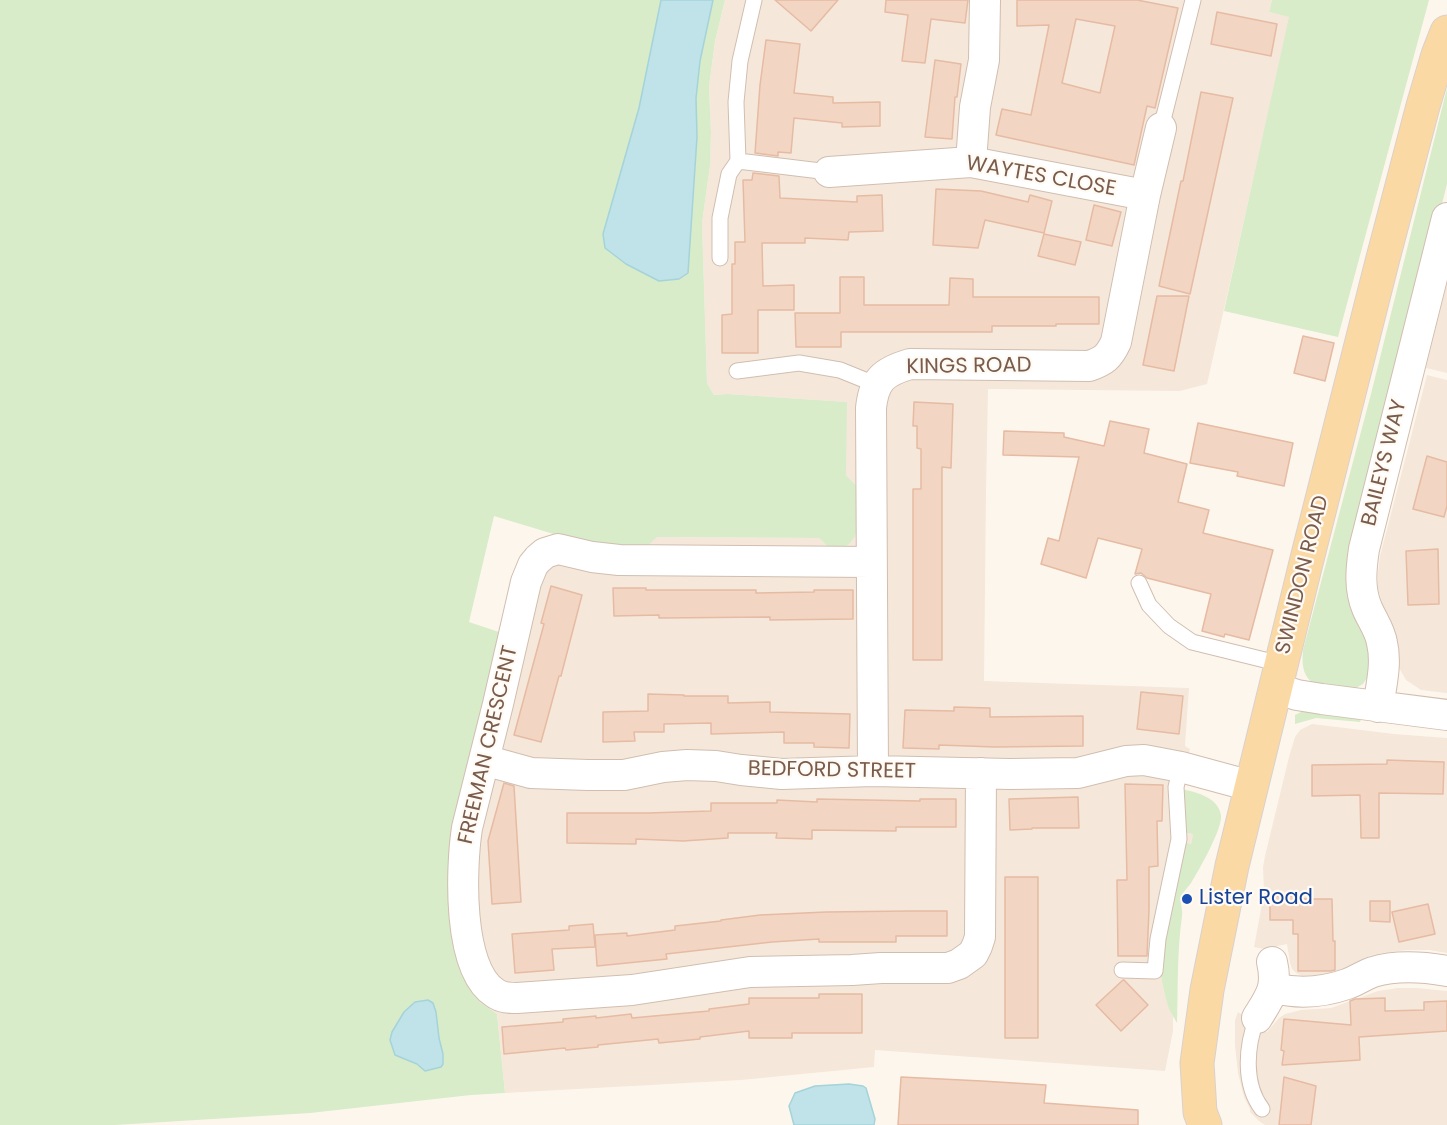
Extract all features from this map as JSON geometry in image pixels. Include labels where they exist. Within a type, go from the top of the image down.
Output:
[{"type":"main road","name":"SWINDON ROAD","points":[[1205,1125],[1200,1112],[1197,1063],[1209,980],[1232,866],[1423,106],[1447,32]]},
{"type":"street","points":[[971,162],[975,107],[984,60],[985,0]]},
{"type":"street","name":"KINGS ROAD","points":[[873,771],[871,408],[876,385],[893,369],[910,364],[1089,366],[1100,363],[1111,353],[1116,342],[1145,195],[1161,128]]},
{"type":"street","name":"WAYTES CLOSE","points":[[829,172],[971,162],[1145,195]]},
{"type":"street","name":"BAILEYS WAY","points":[[1378,708],[1384,652],[1380,633],[1366,607],[1360,574],[1364,549],[1447,218]]},
{"type":"street","name":"FREEMAN CRESCENT","points":[[871,562],[627,560],[558,549],[550,550],[538,559],[526,582],[471,806],[464,849],[463,896],[468,938],[474,962],[485,983],[494,993],[505,998],[632,990],[750,972],[948,968],[959,964],[973,954],[980,938],[981,773]]},
{"type":"street","points":[[1278,676],[1322,699],[1447,716]]},
{"type":"street","name":"BEDFORD STREET","points":[[484,760],[531,773],[624,775],[687,765],[782,774],[873,771],[1078,773],[1126,761],[1144,760],[1181,767],[1251,786]]},
{"type":"street","points":[[1257,1018],[1271,996],[1273,975],[1285,991],[1304,992],[1325,990],[1349,983],[1372,972],[1387,969],[1414,968],[1447,972]]},
{"type":"lane","points":[[720,258],[720,218],[729,174],[738,161],[736,102],[740,62],[754,0]]},
{"type":"lane","points":[[1161,128],[1193,0]]},
{"type":"lane","points":[[738,161],[829,172]]},
{"type":"lane","points":[[737,371],[799,363],[840,370],[876,385]]},
{"type":"lane","points":[[1139,583],[1149,605],[1169,626],[1192,642],[1278,676]]},
{"type":"lane","points":[[1122,970],[1155,970],[1158,939],[1179,839],[1176,787],[1181,767]]},
{"type":"lane","points":[[1257,1018],[1250,1043],[1249,1076],[1257,1102],[1262,1109]]},
{"type":"shaded area","points":[[725,0],[1272,0],[1269,12],[1290,17],[1207,384],[1180,391],[988,389],[984,681],[1189,688],[1185,746],[1190,749],[1181,789],[1181,801],[1187,833],[1193,834],[1191,844],[1186,842],[1160,972],[1165,996],[1173,1016],[1173,1031],[1165,1071],[875,1050],[874,1067],[741,1080],[505,1093],[497,1014],[480,1002],[468,985],[458,949],[519,566],[657,537],[819,538],[828,547],[851,542],[856,534],[856,485],[846,475],[846,402],[714,395],[707,383],[702,223],[710,166],[709,87],[715,41]]},
{"type":"shaded area","points":[[1447,283],[1447,373],[1426,368]]},
{"type":"shaded area","points":[[1427,375],[1447,380],[1447,693],[1421,690],[1406,680],[1398,666],[1378,588],[1380,556]]},
{"type":"shaded area","points":[[1312,724],[1447,738],[1447,953],[1407,950],[1382,953],[1369,956],[1338,971],[1302,976],[1292,969],[1287,944],[1264,949],[1254,947],[1264,893],[1265,856],[1289,757],[1295,737],[1300,730]]},
{"type":"shaded area","points":[[1398,988],[1447,991],[1447,1125],[1265,1125],[1250,1112],[1238,1073],[1235,1020],[1238,1012],[1267,1032],[1285,1014],[1301,1010],[1331,1008],[1378,991]]},
{"type":"green space","points":[[0,0],[725,0],[715,41],[709,87],[710,166],[702,223],[707,383],[714,395],[847,402],[846,475],[856,485],[856,534],[845,547],[828,547],[819,538],[657,537],[646,547],[590,545],[494,516],[469,622],[502,633],[458,949],[468,985],[480,1002],[497,1014],[505,1093],[310,1113],[115,1125],[0,1125]]},
{"type":"green space","points":[[1272,0],[1429,0],[1338,337],[1224,311],[1289,17],[1269,12]]},
{"type":"green space","points":[[1447,88],[1447,184],[1355,549],[1372,640],[1371,672],[1363,684],[1349,692],[1321,686],[1308,678],[1304,672],[1303,650],[1371,394]]},
{"type":"green space","points":[[1312,711],[1362,717],[1360,722],[1316,718],[1295,724],[1295,715]]},
{"type":"green space","points":[[1181,789],[1199,794],[1216,804],[1221,821],[1210,849],[1181,898],[1177,1023],[1169,1009],[1160,972],[1164,928],[1185,842],[1191,844],[1193,834],[1187,833]]},
{"type":"water","points":[[661,0],[713,0],[700,61],[696,98],[697,137],[688,273],[679,279],[659,281],[626,264],[605,248],[603,234],[639,108]]},
{"type":"water","points":[[428,1000],[433,1003],[436,1012],[443,1064],[441,1067],[425,1071],[417,1064],[395,1055],[390,1040],[404,1012],[415,1002]]},
{"type":"water","points":[[849,1084],[866,1088],[875,1119],[874,1125],[794,1125],[789,1106],[795,1093],[815,1086]]},
{"type":"building","points":[[775,0],[838,0],[811,31]]},
{"type":"building","points":[[886,0],[968,0],[965,23],[931,19],[925,63],[902,61],[908,15],[885,12]]},
{"type":"building","points":[[1017,0],[1137,0],[1178,8],[1155,108],[1147,106],[1134,165],[996,135],[1002,109],[1031,115],[1049,25],[1017,26]],"holes":[[[1076,19],[1115,26],[1100,93],[1062,83]]]},
{"type":"building","points":[[1217,12],[1277,24],[1271,56],[1211,44]]},
{"type":"building","points":[[766,40],[800,44],[794,93],[833,97],[833,103],[880,102],[880,126],[842,127],[842,123],[794,118],[791,153],[778,152],[778,156],[755,153]]},
{"type":"building","points":[[935,60],[961,64],[957,97],[955,97],[952,139],[925,137]]},
{"type":"building","points":[[1201,92],[1233,98],[1190,294],[1159,286]]},
{"type":"building","points":[[753,173],[779,176],[780,198],[857,202],[857,196],[882,195],[883,231],[849,232],[848,240],[805,238],[805,243],[762,243],[763,286],[794,285],[794,310],[758,310],[758,353],[722,353],[722,315],[732,314],[732,264],[735,264],[735,242],[745,242],[743,180],[752,180]]},
{"type":"building","points":[[936,189],[981,191],[1028,202],[1030,195],[1052,201],[1044,233],[985,220],[978,248],[933,245]]},
{"type":"building","points":[[1094,205],[1121,212],[1112,246],[1086,240]]},
{"type":"building","points":[[1044,234],[1081,242],[1075,265],[1038,256]]},
{"type":"building","points":[[840,277],[864,277],[864,305],[949,305],[950,278],[973,279],[973,297],[1099,297],[1099,324],[992,326],[992,332],[841,332],[841,347],[796,347],[795,313],[840,313]]},
{"type":"building","points":[[1157,296],[1189,296],[1174,371],[1143,365]]},
{"type":"building","points":[[1303,336],[1334,343],[1325,381],[1294,373]]},
{"type":"building","points":[[914,402],[953,404],[951,468],[942,467],[942,660],[913,660],[913,489],[921,489],[921,449],[917,448],[917,426],[913,426]]},
{"type":"building","points":[[1110,421],[1149,429],[1144,453],[1187,464],[1178,502],[1209,510],[1203,533],[1273,550],[1249,640],[1202,631],[1211,594],[1147,578],[1141,573],[1135,574],[1142,549],[1098,538],[1086,578],[1041,564],[1048,538],[1059,541],[1079,457],[1003,455],[1004,431],[1064,433],[1064,437],[1104,446]]},
{"type":"building","points":[[1198,423],[1293,443],[1284,486],[1237,476],[1238,472],[1190,463]]},
{"type":"building","points":[[1427,456],[1447,462],[1447,506],[1444,517],[1413,509]]},
{"type":"building","points":[[1438,549],[1439,604],[1408,605],[1406,551]]},
{"type":"building","points":[[551,586],[582,595],[541,742],[514,735],[544,624],[541,623]]},
{"type":"building","points":[[613,588],[756,590],[756,593],[853,590],[853,619],[770,620],[770,617],[614,616]]},
{"type":"building","points":[[1141,692],[1183,696],[1179,734],[1137,729]]},
{"type":"building","points":[[648,694],[728,696],[728,703],[770,702],[770,712],[850,714],[849,748],[814,747],[814,743],[784,743],[784,732],[711,734],[711,723],[664,724],[664,732],[634,732],[635,741],[603,742],[603,712],[648,711]]},
{"type":"building","points":[[954,707],[990,708],[990,717],[1083,716],[1083,746],[939,745],[939,749],[903,748],[905,710],[954,711]]},
{"type":"building","points":[[1387,760],[1444,762],[1443,794],[1379,793],[1379,838],[1361,838],[1360,795],[1312,796],[1312,765],[1387,764]]},
{"type":"building","points":[[504,783],[514,786],[521,902],[492,904],[488,841]]},
{"type":"building","points":[[1125,784],[1163,785],[1162,821],[1157,821],[1158,866],[1149,867],[1147,956],[1118,956],[1117,880],[1127,880]]},
{"type":"building","points":[[1078,797],[1079,828],[1010,830],[1009,799]]},
{"type":"building","points":[[817,799],[920,801],[920,799],[956,799],[956,827],[896,827],[896,831],[812,830],[812,839],[776,838],[777,833],[728,833],[728,838],[683,841],[636,839],[636,844],[567,843],[567,813],[711,811],[711,803],[777,803],[777,800],[817,802]]},
{"type":"building","points":[[1005,877],[1038,877],[1038,1038],[1005,1038]]},
{"type":"building","points":[[1270,896],[1332,899],[1335,970],[1298,971],[1298,934],[1293,934],[1293,920],[1270,920]]},
{"type":"building","points":[[1370,901],[1390,901],[1390,922],[1370,921]]},
{"type":"building","points":[[1428,904],[1435,934],[1399,942],[1392,912]]},
{"type":"building","points":[[947,911],[947,936],[896,936],[896,942],[819,942],[819,939],[772,942],[666,954],[667,959],[597,966],[595,935],[627,933],[627,936],[675,930],[675,926],[760,915]]},
{"type":"building","points":[[593,924],[595,947],[552,949],[554,970],[515,973],[512,934],[569,930],[569,926]]},
{"type":"building","points":[[1123,980],[1148,1005],[1121,1031],[1096,1005]]},
{"type":"building","points":[[819,994],[862,994],[862,1033],[792,1033],[792,1038],[749,1038],[749,1031],[659,1043],[658,1039],[598,1045],[598,1047],[504,1054],[502,1027],[563,1022],[563,1019],[596,1016],[596,1018],[631,1014],[632,1018],[709,1011],[709,1009],[749,1004],[749,998],[819,998]]},
{"type":"building","points":[[1385,998],[1385,1011],[1424,1010],[1424,1002],[1447,1001],[1447,1031],[1359,1037],[1360,1060],[1282,1065],[1284,1019],[1351,1025],[1350,1001]]},
{"type":"building","points":[[901,1077],[1046,1085],[1044,1103],[1138,1110],[1138,1125],[898,1125]]},
{"type":"building","points":[[1284,1077],[1316,1086],[1311,1125],[1279,1125]]},
{"type":"place","name":"Lister Road","points":[[1187,899]]}]
